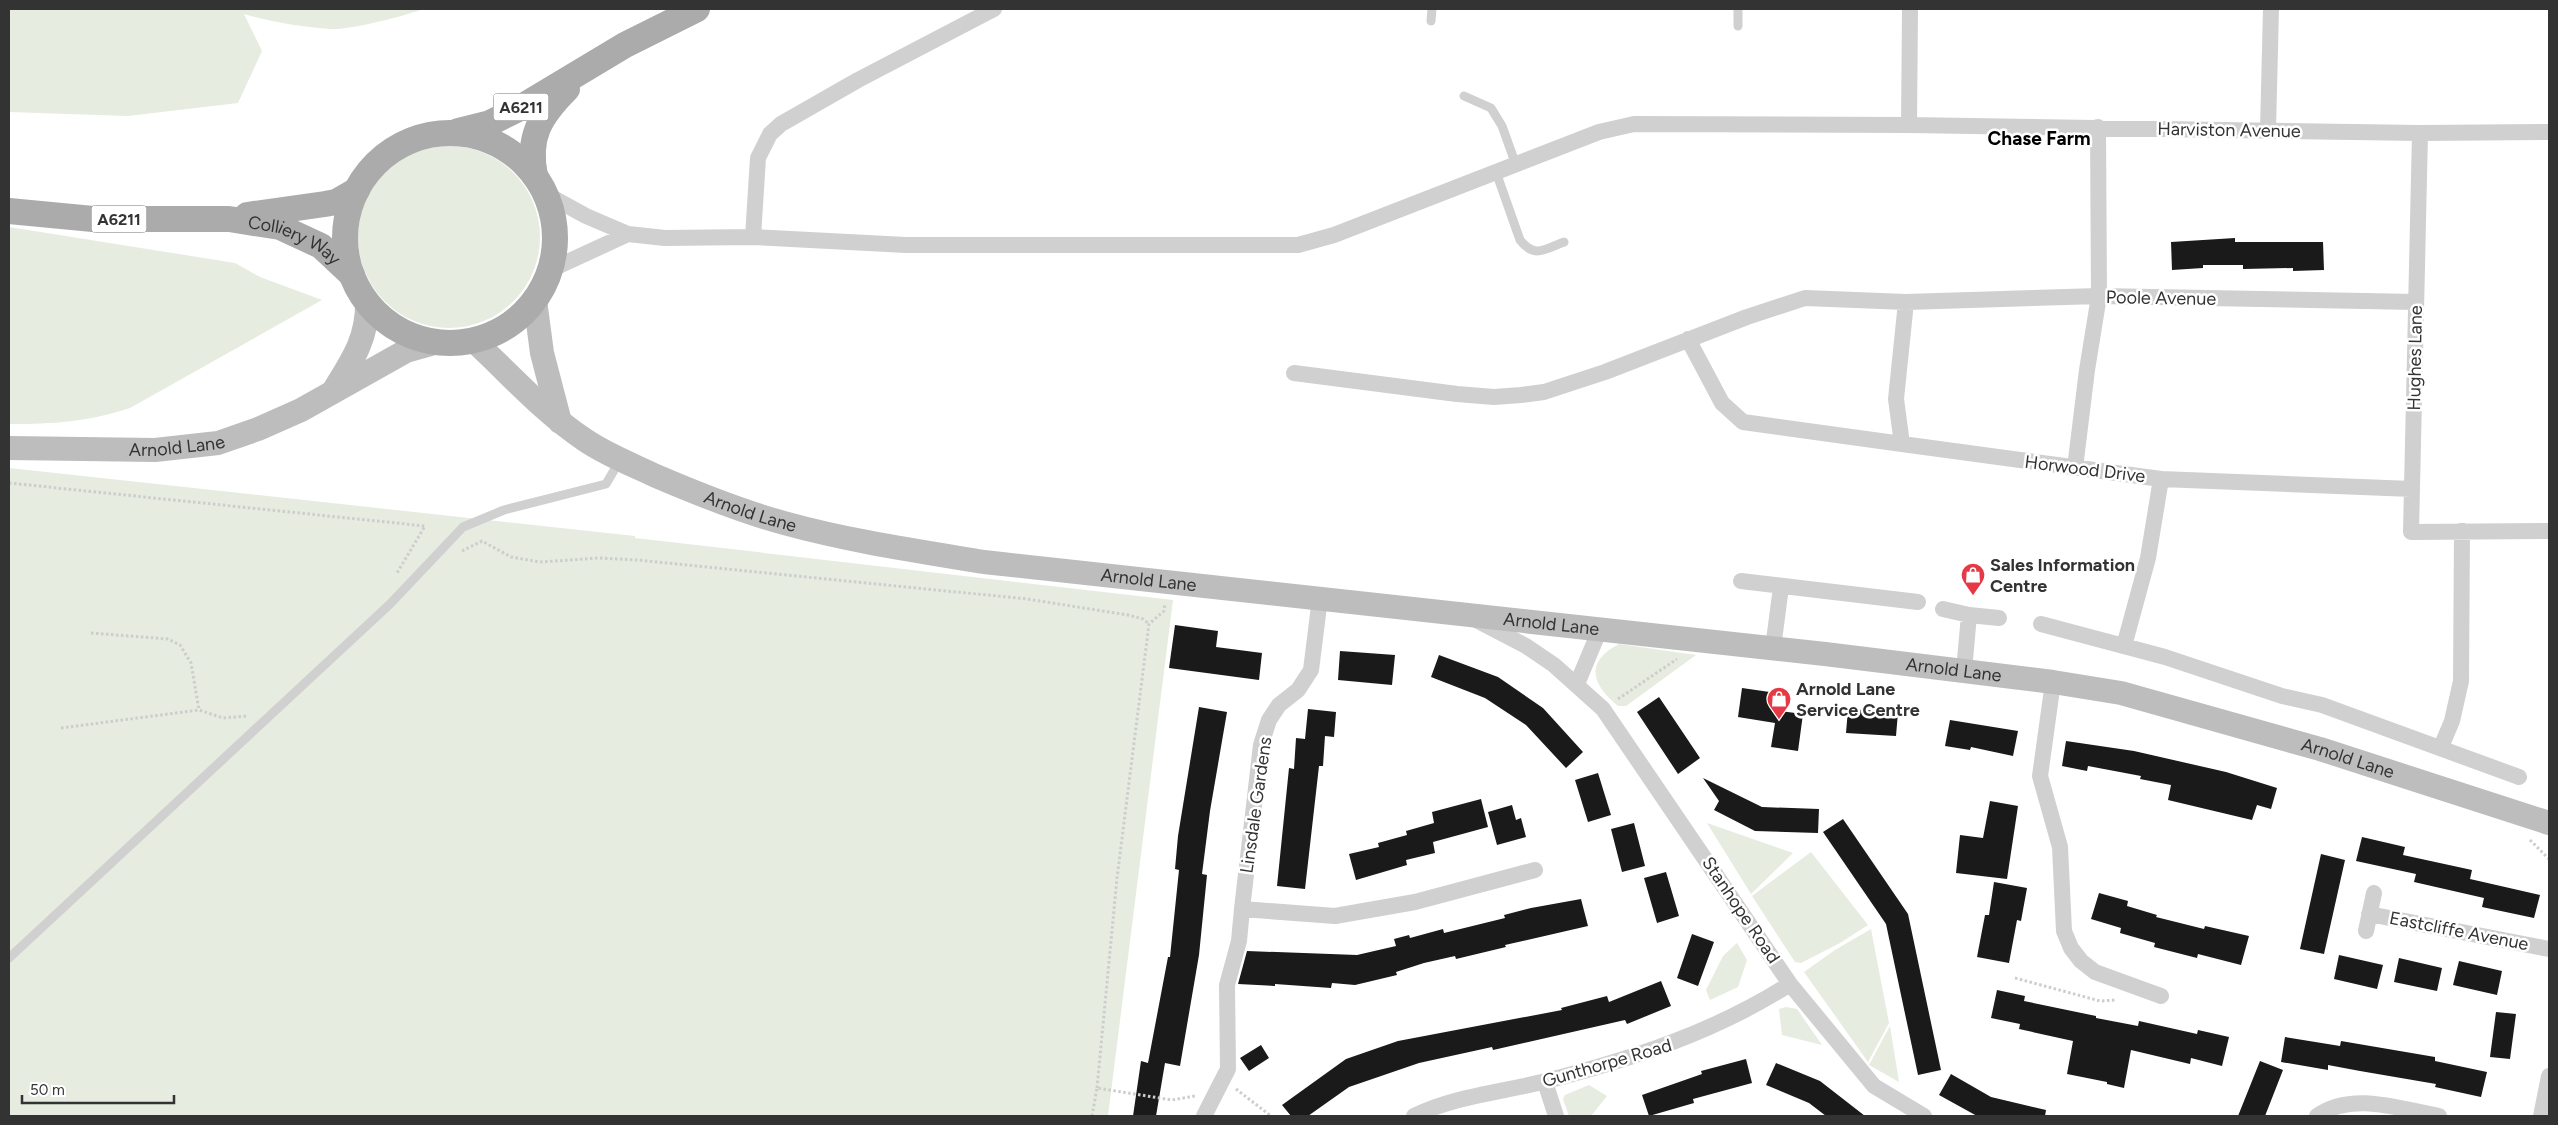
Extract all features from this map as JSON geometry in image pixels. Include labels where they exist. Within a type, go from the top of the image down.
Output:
[{"type":"main road","name":"A6211","points":[[448,133],[490,123],[697,9]]},
{"type":"main road","name":"A6211","points":[[541,185],[531,155],[537,125],[556,99],[589,67]]},
{"type":"main road","points":[[448,133],[479,137],[504,147],[521,160],[541,185],[555,230],[550,270],[535,300],[513,322],[494,333],[473,340],[438,342],[401,331],[381,317],[367,302],[352,275],[346,251],[347,219],[357,190],[378,162],[390,152],[419,138],[448,133]]},
{"type":"main road","name":"Colliery Way","points":[[229,219],[276,210],[336,202],[357,190]]},
{"type":"main road","name":"Colliery Way","points":[[9,211],[93,219],[229,219],[280,227],[321,246],[352,275]]},
{"type":"street","points":[[752,237],[758,158],[770,134],[781,124],[858,80],[994,9]]},
{"type":"street","points":[[1909,125],[1910,9]]},
{"type":"street","points":[[2268,130],[2271,9]]},
{"type":"street","name":"Harviston Avenue","points":[[628,234],[665,238],[752,237],[906,245],[1298,245],[1334,235],[1599,132],[1634,124],[2098,127],[2420,133],[2549,132]]},
{"type":"street","points":[[2075,468],[2087,370],[2099,296],[2098,127]]},
{"type":"street","name":"Hughes Lane","points":[[2420,133],[2411,532],[2462,531]]},
{"type":"street","points":[[541,185],[586,216],[628,234]]},
{"type":"street","points":[[550,270],[628,234]]},
{"type":"street","name":"Poole Avenue","points":[[1294,374],[1457,394],[1494,397],[1521,396],[1544,392],[1605,372],[1688,339],[1805,298],[1906,302],[2099,296],[2416,302]]},
{"type":"street","points":[[535,300],[542,353],[560,422]]},
{"type":"street","points":[[333,392],[359,350],[364,337],[368,318],[367,302]]},
{"type":"street","points":[[1902,444],[1896,399],[1906,302]]},
{"type":"street","name":"Horwood Drive","points":[[1688,339],[1722,403],[1743,422],[2160,478],[2412,489]]},
{"type":"street","name":"Arnold Lane","points":[[473,340],[505,369],[524,392],[587,442],[620,460],[703,496],[784,523],[882,545],[984,562],[1706,640],[2054,682],[2121,693],[2310,746],[2549,823]]},
{"type":"street","name":"Arnold Lane","points":[[9,448],[155,450],[218,443],[275,422],[406,351],[438,342]]},
{"type":"street","points":[[2124,646],[2148,558],[2160,478]]},
{"type":"street","points":[[2441,747],[2452,721],[2461,681],[2462,531],[2549,531]]},
{"type":"street","points":[[1740,581],[1918,602]]},
{"type":"street","points":[[1773,648],[1781,587]]},
{"type":"street","name":"Linsdale Gardens","points":[[1204,1116],[1228,1069],[1226,985],[1239,941],[1261,745],[1269,720],[1280,705],[1298,690],[1311,670],[1320,598]]},
{"type":"street","points":[[1943,609],[1969,615],[1999,618]]},
{"type":"street","name":"Stanhope Road","points":[[1465,614],[1526,646],[1577,684],[1603,709],[1790,984],[1874,1086],[1924,1116]]},
{"type":"street","points":[[1964,671],[1969,615]]},
{"type":"street","points":[[2042,624],[2234,678],[2282,696],[2322,705],[2410,739],[2441,747],[2478,763],[2519,777]]},
{"type":"street","points":[[1577,684],[1600,629]]},
{"type":"street","points":[[2054,682],[2040,776],[2060,847],[2064,931],[2071,948],[2081,961],[2095,972],[2161,996]]},
{"type":"street","points":[[1242,909],[1335,916],[1415,902],[1535,870]]},
{"type":"street","name":"Eastcliffe Avenue","points":[[2366,931],[2374,893]]},
{"type":"street","name":"Eastcliffe Avenue","points":[[2369,914],[2549,949]]},
{"type":"street","name":"Gunthorpe Road","points":[[1414,1116],[1441,1105],[1545,1082],[1670,1045],[1692,1036],[1790,984]]},
{"type":"street","points":[[2541,1116],[2549,1076]]},
{"type":"street","points":[[1545,1082],[1556,1116]]},
{"type":"street","points":[[2317,1116],[2342,1104],[2359,1102],[2439,1116]]},
{"type":"lane","points":[[1431,21],[1432,9]]},
{"type":"lane","points":[[1738,9],[1738,26]]},
{"type":"lane","points":[[1464,96],[1491,108],[1502,126],[1516,165]]},
{"type":"lane","points":[[1496,172],[1520,240],[1527,249],[1537,252],[1564,242]]},
{"type":"lane","points":[[9,958],[394,599],[462,527],[504,510],[606,484],[620,460]]},
{"type":"path","points":[[9,483],[425,526],[387,592],[394,599]]},
{"type":"path","points":[[455,555],[482,541],[511,557],[540,562],[599,558],[637,560],[1008,597],[1128,615],[1144,619],[1149,624]]},
{"type":"path","points":[[1092,1116],[1097,1088],[1117,878],[1149,624],[1164,611]]},
{"type":"path","points":[[91,633],[168,639],[180,645],[191,663],[199,710]]},
{"type":"path","points":[[1603,709],[1706,640]]},
{"type":"path","points":[[61,728],[199,710],[223,718],[275,711]]},
{"type":"path","points":[[2015,978],[2100,1002],[2117,1000]]},
{"type":"path","points":[[1224,1080],[1271,1116]]},
{"type":"path","points":[[1097,1088],[1172,1100],[1216,1095]]},
{"type":"shaded area","points":[[9,9],[424,9],[391,19],[340,29],[287,24],[244,14],[262,51],[238,103],[128,116],[9,112]]},
{"type":"shaded area","points":[[458,146],[484,153],[500,161],[514,172],[525,186],[533,202],[539,219],[539,255],[533,272],[525,288],[514,302],[500,313],[467,327],[440,328],[414,321],[398,313],[378,295],[365,272],[359,255],[358,228],[365,202],[373,186],[391,166],[414,153],[431,147]]},
{"type":"shaded area","points":[[9,227],[235,263],[260,277],[322,300],[130,408],[70,421],[9,424]]},
{"type":"shaded area","points":[[9,468],[635,536],[635,538],[1173,600],[1108,1116],[9,1116]]},
{"type":"shaded area","points":[[1619,644],[1696,655],[1626,706],[1618,706],[1602,690],[1596,674],[1596,666],[1600,658]]},
{"type":"shaded area","points":[[1707,823],[1793,853],[1751,894]]},
{"type":"shaded area","points":[[1811,852],[1868,925],[1840,943],[1801,963],[1795,962],[1752,896]]},
{"type":"shaded area","points":[[1871,929],[1889,1023],[1868,1062],[1804,972],[1835,950]]},
{"type":"shaded area","points":[[1737,943],[1747,960],[1738,987],[1710,1000],[1706,990],[1723,956]]},
{"type":"shaded area","points":[[1786,1007],[1797,1009],[1822,1045],[1782,1035],[1779,1009]]},
{"type":"shaded area","points":[[1890,1026],[1899,1082],[1869,1065]]},
{"type":"shaded area","points":[[1589,1085],[1607,1096],[1591,1116],[1569,1116],[1563,1099],[1565,1095]]},
{"type":"building","points":[[2235,238],[2235,242],[2323,242],[2324,270],[2293,271],[2293,268],[2243,269],[2243,265],[2203,265],[2203,268],[2172,270],[2171,242]]},
{"type":"building","points":[[1175,625],[1218,631],[1216,647],[1262,653],[1259,680],[1169,668]]},
{"type":"building","points":[[1340,651],[1395,655],[1392,685],[1338,680]]},
{"type":"building","points":[[1439,655],[1498,677],[1543,708],[1583,752],[1566,768],[1526,725],[1485,698],[1431,677]]},
{"type":"building","name":"Arnold Lane Service Centre","points":[[1742,688],[1783,694],[1780,711],[1803,714],[1798,751],[1771,747],[1775,723],[1738,717]]},
{"type":"building","points":[[1659,697],[1700,758],[1678,774],[1637,712]]},
{"type":"building","points":[[1199,707],[1227,712],[1210,811],[1202,874],[1207,875],[1199,955],[1180,1066],[1165,1063],[1156,1116],[1133,1116],[1141,1061],[1148,1063],[1168,957],[1170,957],[1179,870],[1175,869],[1178,836]]},
{"type":"building","points":[[1308,709],[1336,712],[1334,737],[1325,736],[1323,766],[1319,766],[1305,889],[1277,886],[1289,768],[1294,769],[1296,738],[1305,739]]},
{"type":"building","points":[[1848,709],[1898,712],[1896,736],[1846,733]]},
{"type":"building","points":[[1950,720],[2018,731],[2013,756],[1971,747],[1970,750],[1945,746]]},
{"type":"building","points":[[2066,741],[2134,751],[2226,772],[2277,788],[2271,809],[2257,805],[2252,820],[2168,800],[2171,785],[2140,779],[2141,776],[2088,766],[2087,771],[2062,766]]},
{"type":"building","points":[[1598,773],[1611,815],[1588,822],[1575,780]]},
{"type":"building","points":[[1703,778],[1762,807],[1819,809],[1818,833],[1755,831],[1714,810],[1719,801]]},
{"type":"building","points":[[1481,799],[1488,827],[1433,842],[1435,853],[1406,860],[1407,865],[1356,880],[1349,854],[1379,847],[1378,843],[1407,835],[1406,831],[1434,823],[1432,812]]},
{"type":"building","points":[[1990,801],[2018,806],[2007,879],[1956,873],[1960,835],[1983,838]]},
{"type":"building","points":[[1512,805],[1516,820],[1521,818],[1526,837],[1497,845],[1488,812]]},
{"type":"building","points":[[1843,819],[1908,914],[1941,1070],[1918,1075],[1886,924],[1823,832]]},
{"type":"building","points":[[1634,823],[1645,866],[1622,872],[1611,829]]},
{"type":"building","points":[[2362,837],[2405,847],[2403,855],[2472,870],[2470,879],[2540,895],[2534,918],[2482,907],[2484,898],[2414,882],[2416,874],[2356,861]]},
{"type":"building","points":[[2321,854],[2345,860],[2324,954],[2300,949]]},
{"type":"building","points":[[1666,872],[1679,916],[1657,923],[1644,878]]},
{"type":"building","points":[[1994,882],[2027,888],[2021,921],[2017,920],[2009,963],[1977,957],[1985,915],[1989,915]]},
{"type":"building","points":[[2099,893],[2128,901],[2127,906],[2157,915],[2156,917],[2204,929],[2205,926],[2249,936],[2241,965],[2198,954],[2197,958],[2154,947],[2155,943],[2120,933],[2121,928],[2091,919]]},
{"type":"building","points":[[1581,899],[1588,926],[1505,945],[1506,947],[1456,959],[1455,956],[1424,963],[1396,972],[1397,975],[1355,985],[1332,983],[1331,988],[1275,984],[1275,986],[1238,984],[1247,951],[1357,955],[1396,946],[1394,939],[1409,935],[1410,938],[1443,929],[1444,933],[1505,918],[1504,915],[1531,908]]},
{"type":"building","points":[[1692,934],[1714,942],[1698,986],[1677,978]]},
{"type":"building","points":[[2339,955],[2383,965],[2377,989],[2334,979]]},
{"type":"building","points":[[2399,958],[2442,968],[2437,991],[2394,982]]},
{"type":"building","points":[[2459,961],[2502,971],[2497,995],[2453,985]]},
{"type":"building","points":[[1661,981],[1671,1006],[1627,1024],[1625,1020],[1493,1050],[1492,1047],[1419,1063],[1349,1087],[1308,1116],[1291,1116],[1282,1105],[1346,1059],[1398,1041],[1562,1010],[1561,1008],[1607,996],[1609,1002]]},
{"type":"building","points":[[1997,990],[2025,996],[2024,1001],[2096,1016],[2096,1018],[2138,1026],[2139,1021],[2197,1034],[2198,1030],[2229,1037],[2222,1066],[2191,1058],[2190,1064],[2131,1050],[2124,1088],[2107,1084],[2107,1082],[2067,1074],[2073,1041],[2019,1029],[2020,1024],[1991,1018]]},
{"type":"building","points":[[2496,1012],[2516,1014],[2510,1059],[2490,1057]]},
{"type":"building","points":[[2285,1037],[2340,1046],[2341,1041],[2435,1057],[2435,1061],[2487,1072],[2481,1097],[2435,1087],[2436,1084],[2328,1065],[2328,1070],[2281,1062]]},
{"type":"building","points":[[1261,1045],[1269,1058],[1249,1071],[1240,1058]]},
{"type":"building","points":[[1746,1059],[1752,1083],[1693,1099],[1694,1103],[1649,1116],[1642,1095],[1702,1074],[1701,1071]]},
{"type":"building","points":[[2260,1061],[2283,1070],[2265,1116],[2238,1116]]},
{"type":"building","points":[[1776,1063],[1820,1081],[1865,1116],[1826,1116],[1809,1103],[1766,1085]]},
{"type":"building","points":[[1951,1074],[1991,1097],[2046,1110],[2045,1116],[1977,1116],[1939,1095]]},
{"type":"place","name":"Sales Information Centre","points":[[1973,596]]},
{"type":"place","name":"Arnold Lane Service Centre","points":[[1779,720]]},
{"type":"district","name":"Chase Farm","points":[[2039,138]]}]
